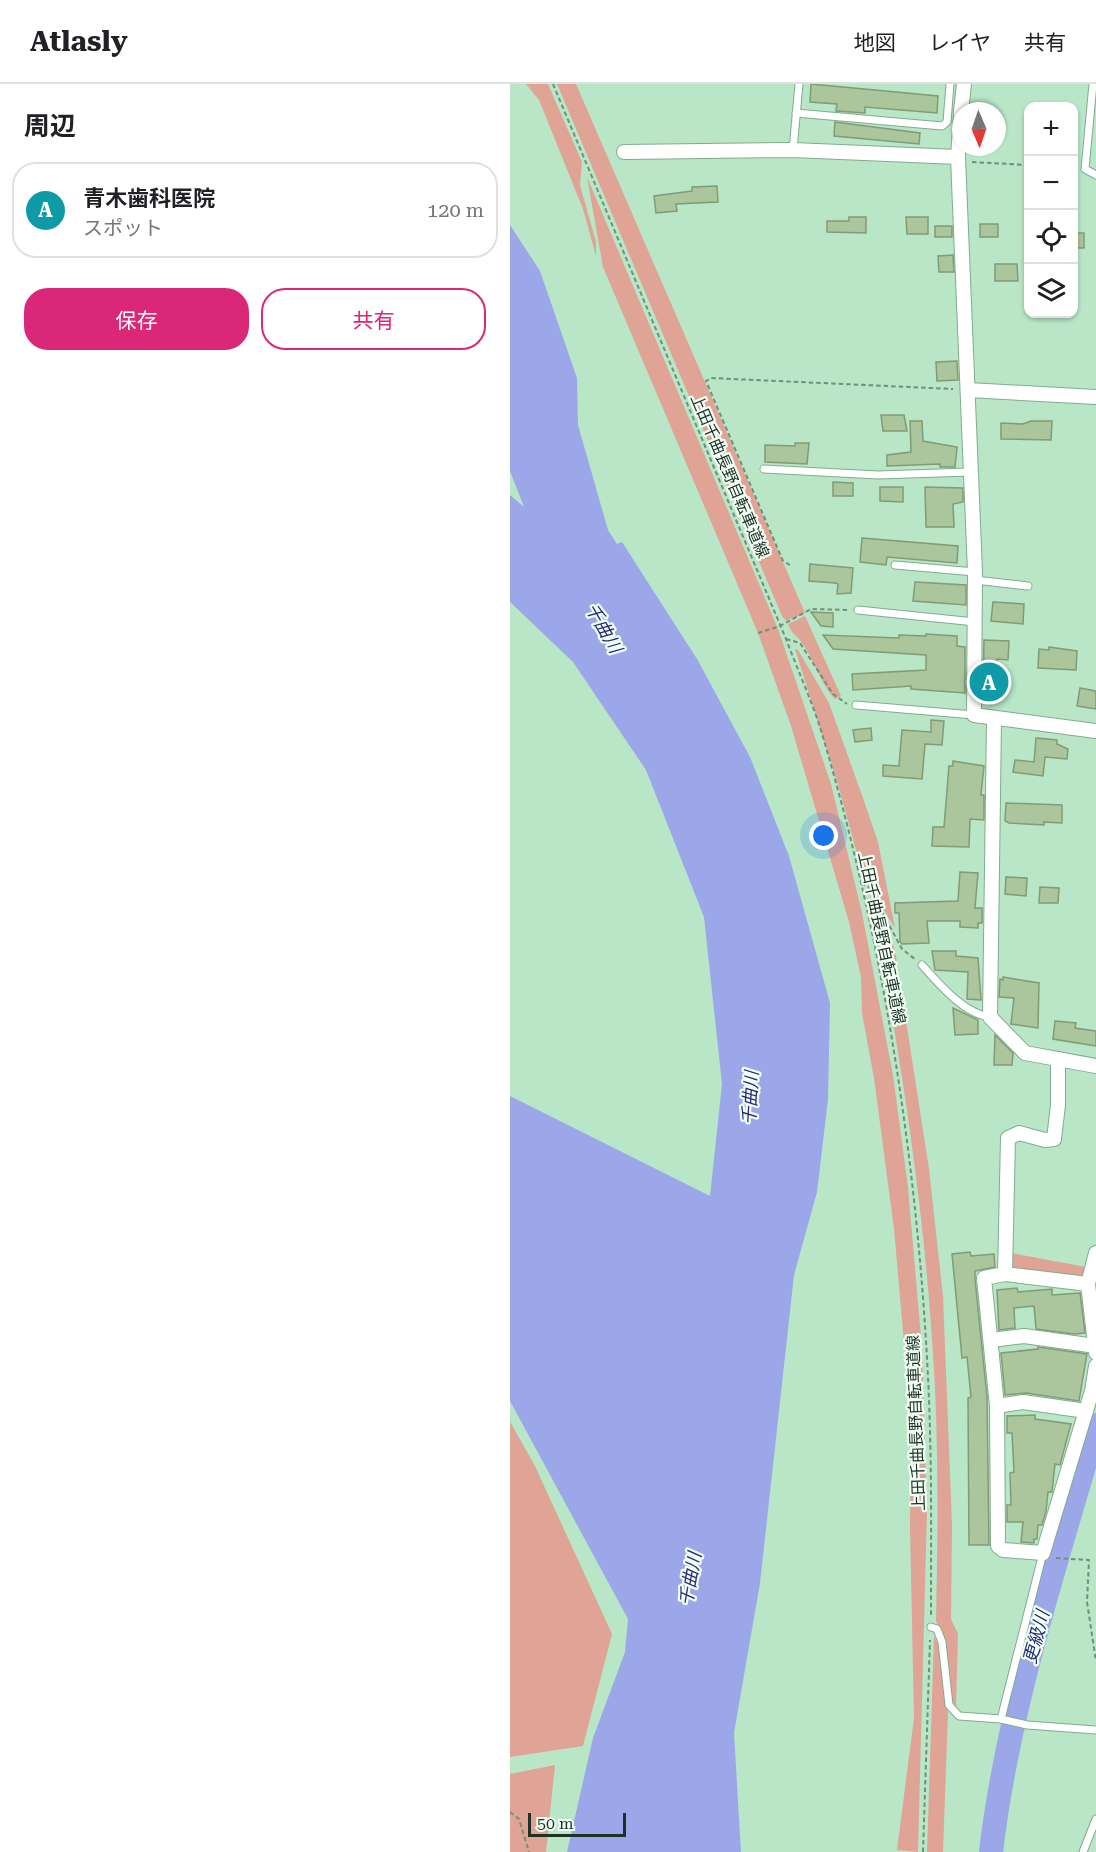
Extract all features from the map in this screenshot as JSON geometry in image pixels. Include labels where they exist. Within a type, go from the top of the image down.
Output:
[{"type":"street","points":[[962,102],[964,84]]},
{"type":"street","points":[[624,152],[793,150],[958,157],[975,576],[974,715],[1096,731]]},
{"type":"street","points":[[968,390],[1096,398]]},
{"type":"street","points":[[994,719],[990,1017],[1025,1053],[1096,1066]]},
{"type":"street","points":[[1005,1274],[1008,1138],[1019,1132],[1045,1140],[1054,1139],[1058,1105],[1058,1059]]},
{"type":"street","points":[[1096,1253],[1088,1284],[1096,1353]]},
{"type":"street","points":[[1088,1284],[1005,1274],[984,1278],[997,1406],[998,1546],[1003,1550],[1043,1556],[1086,1411],[1096,1366]]},
{"type":"street","points":[[991,1340],[1024,1336],[1096,1346]]},
{"type":"street","points":[[997,1406],[1023,1402],[1086,1411]]},
{"type":"lane","points":[[793,150],[799,84]]},
{"type":"lane","points":[[796,113],[942,126],[946,122],[950,84]]},
{"type":"lane","points":[[1093,84],[1086,169],[1096,175]]},
{"type":"lane","points":[[764,469],[878,475],[970,472]]},
{"type":"lane","points":[[895,565],[1028,586]]},
{"type":"lane","points":[[858,610],[975,622]]},
{"type":"lane","points":[[856,705],[974,715]]},
{"type":"lane","points":[[922,965],[970,1009],[981,1016],[990,1017]]},
{"type":"lane","points":[[1003,1719],[1043,1556]]},
{"type":"lane","points":[[931,1627],[937,1629],[942,1642],[949,1706],[959,1716],[1003,1719],[1027,1725],[1096,1730]]},
{"type":"lane","points":[[1083,1852],[1096,1819]]},
{"type":"path","name":"上田千曲長野自転車道線","points":[[553,84],[786,639],[819,726],[861,884],[893,1051],[918,1244],[930,1433],[931,1627],[923,1852]]},
{"type":"path","points":[[958,157],[965,161],[1024,165]]},
{"type":"path","points":[[790,565],[783,561],[706,381],[711,378],[968,390]]},
{"type":"path","points":[[758,633],[780,626],[811,609],[858,610]]},
{"type":"path","points":[[786,639],[800,643],[833,694],[844,704],[856,705]]},
{"type":"path","points":[[861,884],[868,886],[902,949],[922,965]]},
{"type":"path","points":[[1043,1556],[1089,1560],[1087,1602],[1096,1661]]},
{"type":"path","points":[[510,1812],[519,1819],[529,1852]]},
{"type":"shaded area","points":[[526,84],[548,84],[582,162],[580,185],[596,242],[596,256],[583,209],[539,100]]},
{"type":"shaded area","points":[[557,84],[576,84],[805,613],[786,621],[782,616]]},
{"type":"shaded area","points":[[587,177],[778,629],[831,784],[862,913],[893,1075],[908,1187],[922,1349],[927,1510],[918,1852],[897,1850],[914,1718],[910,1528],[911,1421],[894,1229],[874,1078],[862,1013],[861,977],[849,922],[791,726],[758,633],[603,267]]},
{"type":"shaded area","points":[[805,616],[841,696],[835,699],[804,646],[788,624]]},
{"type":"shaded area","points":[[795,649],[798,650],[829,703],[878,842],[895,928],[864,879],[839,788]]},
{"type":"shaded area","points":[[870,894],[895,950],[929,1169],[943,1296],[952,1524],[951,1619],[958,1634],[956,1707],[951,1698],[943,1636],[936,1621],[937,1445],[928,1283],[899,1060]]},
{"type":"shaded area","points":[[1011,1253],[1086,1267],[1081,1278],[1012,1269]]},
{"type":"shaded area","points":[[510,1422],[534,1464],[612,1634],[583,1746],[510,1757]]},
{"type":"shaded area","points":[[934,1636],[938,1644],[948,1713],[943,1852],[927,1852]]},
{"type":"shaded area","points":[[555,1765],[546,1852],[510,1852],[510,1774]]},
{"type":"water","name":"千曲川","points":[[510,225],[540,271],[577,378],[578,425],[608,530],[617,544],[622,542],[697,659],[750,757],[789,856],[830,1003],[828,1099],[817,1192],[794,1275],[760,1583],[734,1733],[741,1852],[567,1852],[593,1738],[625,1652],[628,1619],[510,1401],[510,1096],[710,1196],[722,1084],[704,917],[646,770],[573,662],[510,602],[510,495],[524,507],[510,471]]},
{"type":"building","points":[[811,84],[938,96],[937,113],[865,107],[865,113],[836,111],[837,104],[810,102]]},
{"type":"building","points":[[835,122],[920,133],[919,144],[834,136]]},
{"type":"building","points":[[717,186],[718,202],[676,204],[677,211],[656,213],[654,196],[692,191],[692,187]]},
{"type":"building","points":[[849,217],[866,217],[866,233],[827,232],[827,221],[849,221]]},
{"type":"building","points":[[906,217],[928,217],[928,234],[907,234]]},
{"type":"building","points":[[980,224],[998,224],[998,237],[980,237]]},
{"type":"building","points":[[935,226],[952,226],[952,237],[935,237]]},
{"type":"building","points":[[1078,233],[1084,233],[1084,248],[1078,248]]},
{"type":"building","points":[[953,255],[954,272],[939,272],[938,256]]},
{"type":"building","points":[[995,264],[1017,264],[1018,281],[995,281]]},
{"type":"building","points":[[957,361],[958,380],[937,381],[936,362]]},
{"type":"building","points":[[881,415],[904,415],[907,431],[883,431]]},
{"type":"building","points":[[910,421],[922,421],[923,441],[957,447],[955,467],[940,467],[940,464],[887,466],[887,455],[911,452]]},
{"type":"building","points":[[1031,421],[1052,421],[1051,440],[1001,439],[1001,423],[1023,424]]},
{"type":"building","points":[[795,443],[809,443],[807,464],[765,462],[765,445],[795,446]]},
{"type":"building","points":[[833,482],[853,483],[853,496],[833,496]]},
{"type":"building","points":[[880,487],[903,487],[903,502],[880,501]]},
{"type":"building","points":[[925,487],[963,488],[963,502],[953,504],[954,527],[926,527]]},
{"type":"building","points":[[862,538],[958,546],[957,563],[887,557],[886,565],[860,562]]},
{"type":"building","points":[[810,564],[853,568],[851,593],[837,594],[838,584],[835,583],[809,581]]},
{"type":"building","points":[[915,582],[966,585],[966,605],[913,601]]},
{"type":"building","points":[[993,602],[1024,604],[1023,624],[991,621]]},
{"type":"building","points":[[811,612],[833,613],[833,627],[821,626]]},
{"type":"building","points":[[926,634],[957,636],[957,646],[965,647],[965,693],[911,689],[911,686],[853,690],[852,674],[926,670],[926,655],[833,649],[823,635],[899,638],[899,635],[926,636]]},
{"type":"building","points":[[984,640],[1009,641],[1008,660],[997,659],[995,695],[983,694]]},
{"type":"building","points":[[1049,647],[1077,651],[1076,670],[1038,668],[1039,649],[1049,650]]},
{"type":"building","points":[[1080,688],[1096,691],[1096,709],[1077,706]]},
{"type":"building","points":[[931,720],[944,721],[942,745],[925,744],[922,779],[883,776],[883,765],[899,766],[902,730],[931,732]]},
{"type":"building","points":[[871,728],[872,740],[855,742],[853,730]]},
{"type":"building","points":[[1036,738],[1057,740],[1057,744],[1068,749],[1067,759],[1045,757],[1043,776],[1013,772],[1015,760],[1034,762]]},
{"type":"building","points":[[953,761],[984,766],[981,795],[984,795],[984,820],[970,819],[969,847],[932,846],[933,827],[944,827],[949,766],[953,766]]},
{"type":"building","points":[[1006,803],[1062,805],[1062,823],[1044,822],[1044,825],[1009,823],[1005,821]]},
{"type":"building","points":[[960,872],[978,873],[975,908],[982,908],[982,923],[978,923],[978,928],[960,927],[960,921],[927,921],[929,943],[902,944],[899,913],[895,913],[895,903],[958,901]]},
{"type":"building","points":[[1006,877],[1027,878],[1026,896],[1005,894]]},
{"type":"building","points":[[1040,887],[1059,888],[1058,903],[1039,903]]},
{"type":"building","points":[[932,951],[956,951],[956,956],[978,958],[981,1000],[967,999],[968,972],[935,970]]},
{"type":"building","points":[[1003,977],[1039,983],[1038,1028],[1011,1024],[1014,998],[999,997],[1000,979],[1003,980]]},
{"type":"building","points":[[953,1008],[978,1020],[978,1034],[955,1035]]},
{"type":"building","points":[[1055,1021],[1076,1023],[1075,1028],[1096,1031],[1096,1046],[1053,1039]]},
{"type":"building","points":[[995,1035],[1013,1053],[1012,1065],[994,1065]]},
{"type":"building","points":[[970,1252],[971,1256],[994,1254],[995,1267],[975,1271],[987,1397],[989,1545],[969,1545],[968,1398],[971,1397],[967,1357],[962,1358],[952,1254]]},
{"type":"building","points":[[1017,1288],[1018,1292],[1052,1289],[1052,1295],[1080,1293],[1085,1333],[1074,1334],[1036,1329],[1034,1306],[1014,1308],[1015,1328],[999,1330],[997,1290]]},
{"type":"building","points":[[1038,1347],[1087,1354],[1079,1401],[1026,1393],[1005,1395],[1001,1353],[1038,1349]]},
{"type":"building","points":[[1035,1415],[1035,1419],[1071,1424],[1060,1465],[1055,1464],[1052,1492],[1048,1492],[1046,1511],[1042,1525],[1038,1525],[1037,1539],[1034,1539],[1034,1543],[1021,1542],[1023,1522],[1007,1522],[1007,1505],[1011,1505],[1010,1473],[1014,1472],[1012,1433],[1007,1433],[1007,1416]]},
{"type":"waterway","name":"更級川","points":[[991,1852],[999,1798],[1021,1690],[1096,1425]]},
{"type":"place","name":"青木歯科医院","points":[[989,682]]}]
